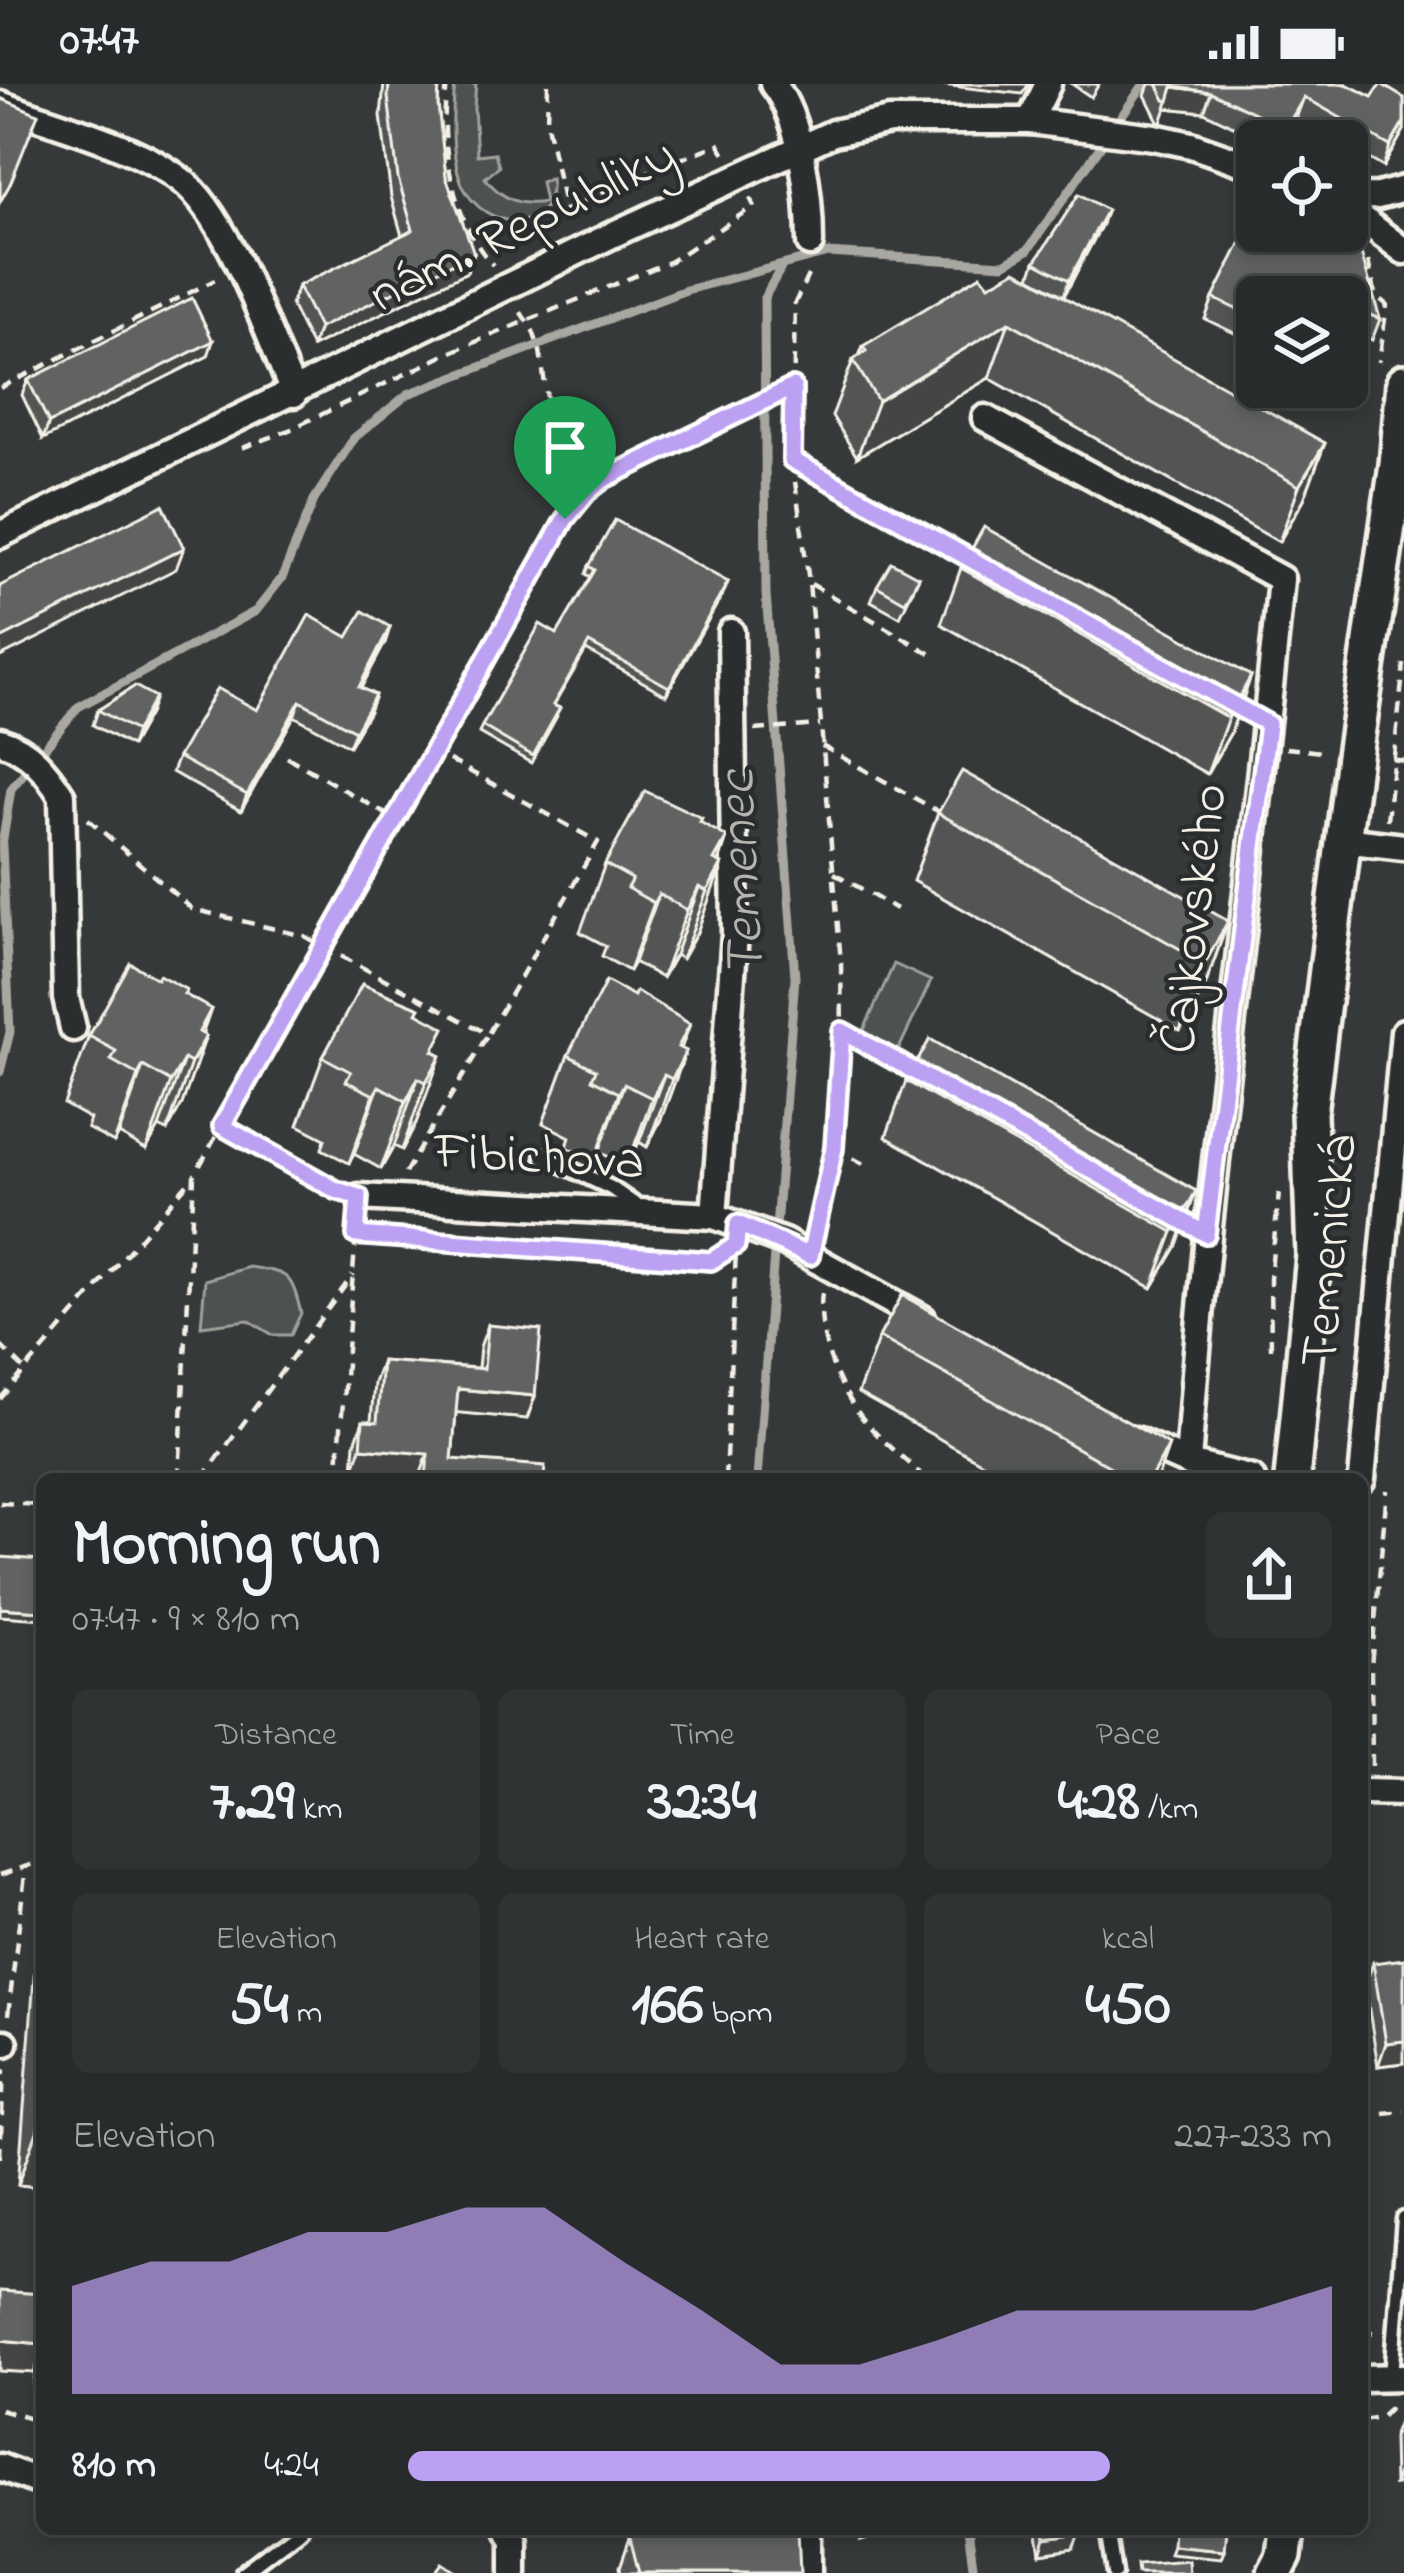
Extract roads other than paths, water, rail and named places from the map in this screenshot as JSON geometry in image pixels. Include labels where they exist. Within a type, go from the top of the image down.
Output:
[{"type":"street","points":[[1030,122],[1048,84]]},
{"type":"street","points":[[781,87],[810,207],[810,243]]},
{"type":"street","points":[[0,104],[142,158],[196,193],[226,240],[293,394]]},
{"type":"street","name":"nám. Republiky","points":[[0,535],[833,133],[890,121],[1030,122],[1112,130],[1191,145],[1236,161]]},
{"type":"street","points":[[1368,196],[1404,189]]},
{"type":"street","points":[[1368,223],[1404,251]]},
{"type":"street","name":"Temenická","points":[[1292,1473],[1314,1256],[1309,1113],[1397,465],[1404,382]]},
{"type":"street","name":"Čajkovského","points":[[985,418],[1281,579],[1206,1234],[1188,1463]]},
{"type":"street","name":"Fibichova","points":[[714,1216],[735,934],[730,632]]},
{"type":"street","points":[[8,744],[46,771],[62,796],[66,998],[73,1028]]},
{"type":"street","points":[[1343,840],[1395,845]]},
{"type":"street","name":"Temenická","points":[[1363,1473],[1404,1033]]},
{"type":"street","name":"Fibichova","points":[[359,1197],[714,1216],[776,1238],[951,1335]]},
{"type":"street","points":[[1111,1426],[1188,1463],[1228,1473]]},
{"type":"street","points":[[1368,1781],[1404,1793]]},
{"type":"street","points":[[1368,2379],[1398,2383]]},
{"type":"street","points":[[0,2468],[36,2480]]},
{"type":"street","points":[[511,2535],[514,2573]]},
{"type":"street","points":[[808,2535],[808,2573]]},
{"type":"street","points":[[1264,2535],[1263,2555],[1272,2573],[1284,2557],[1286,2535]]},
{"type":"lane","points":[[543,1156],[611,1188],[645,1212]]},
{"type":"lane","points":[[1398,2383],[1404,2219]]},
{"type":"lane","points":[[242,2573],[292,2535]]},
{"type":"lane","points":[[1109,2535],[1115,2573]]},
{"type":"waterway","points":[[0,1072],[10,1032],[2,845],[11,789],[78,707],[256,611],[282,578],[314,500],[354,438],[408,394],[686,290],[828,253],[1004,264],[1028,250],[1144,84]]},
{"type":"waterway","name":"Temenec","points":[[757,1473],[795,977],[766,593],[764,298],[781,268]]},
{"type":"waterway","name":"Temenec","points":[[969,2535],[974,2573]]}]
